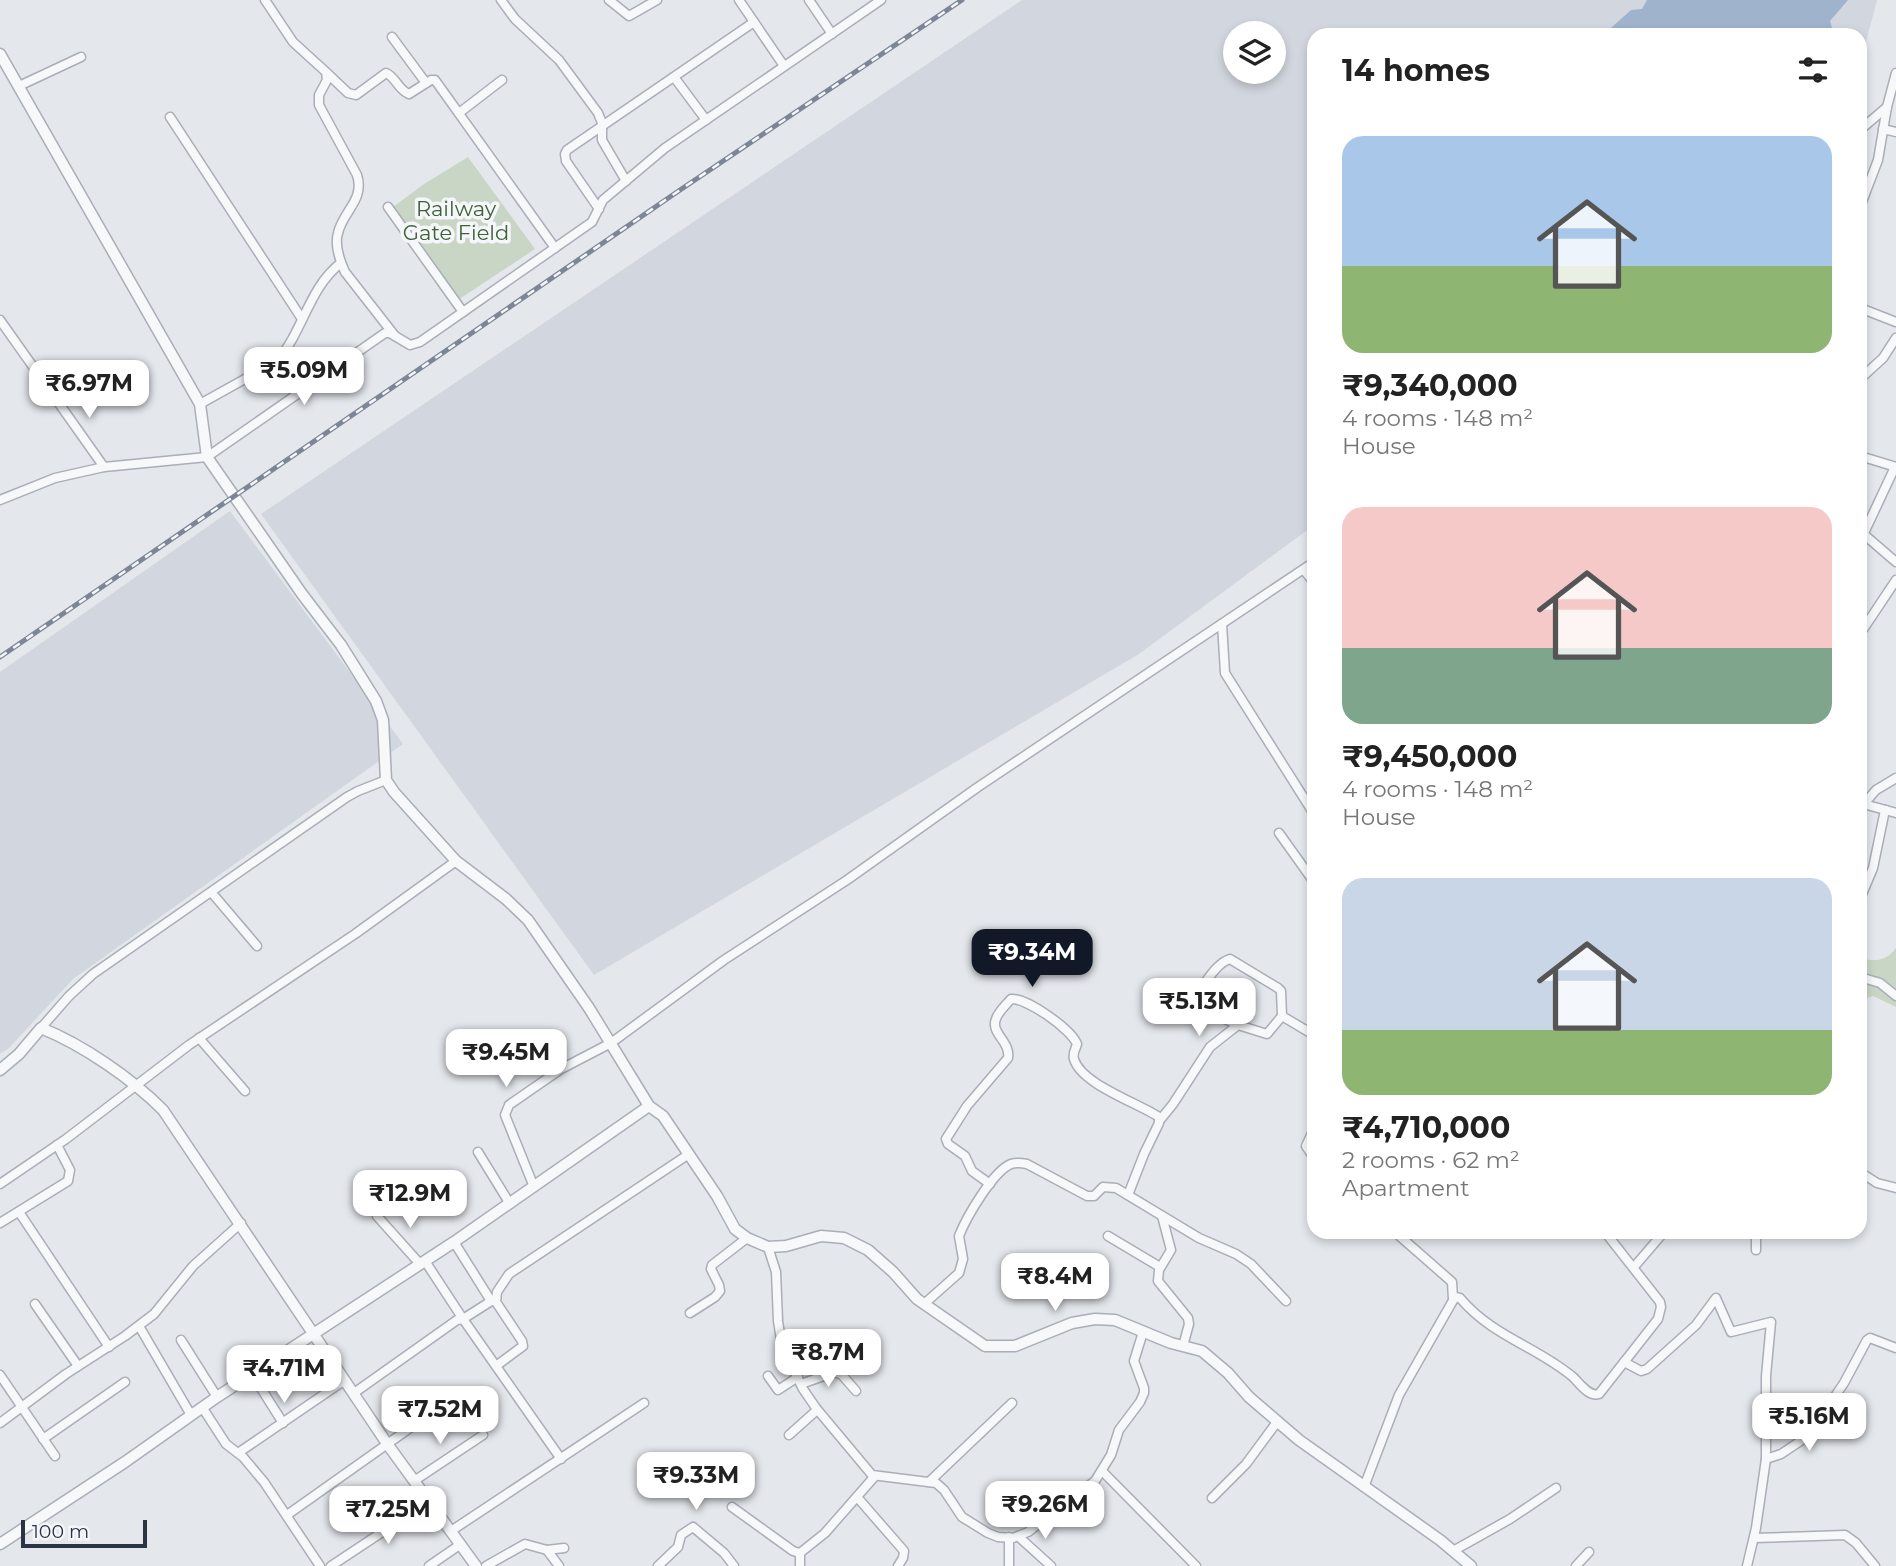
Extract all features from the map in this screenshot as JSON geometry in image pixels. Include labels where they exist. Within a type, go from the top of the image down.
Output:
[{"type":"street","points":[[265,0],[293,42],[348,93],[356,95],[386,73],[409,94],[431,80],[438,83],[555,247]]},
{"type":"street","points":[[501,0],[515,19],[559,60],[598,113],[602,140],[626,181]]},
{"type":"street","points":[[609,0],[629,16],[657,0]]},
{"type":"street","points":[[739,0],[784,66]]},
{"type":"street","points":[[809,0],[832,34]]},
{"type":"street","points":[[0,500],[55,478],[104,467],[207,457],[385,333],[415,345],[592,222],[603,200],[666,148],[881,0]]},
{"type":"street","points":[[599,209],[564,157],[567,150],[754,22]]},
{"type":"street","points":[[392,37],[426,83]]},
{"type":"street","points":[[0,54],[200,404],[207,457],[341,645],[376,701],[383,720],[386,780],[456,861],[506,899],[528,920],[589,1007],[649,1106],[663,1116],[689,1154],[735,1229],[747,1238],[768,1247],[786,1246],[821,1236],[844,1238],[868,1250],[924,1304],[985,1346],[1015,1346],[1072,1323],[1095,1319],[1115,1320],[1202,1351],[1277,1422],[1471,1566]]},
{"type":"street","points":[[19,86],[81,57]]},
{"type":"street","points":[[326,72],[327,80],[318,100],[319,105],[357,175],[360,188],[357,199],[338,232],[341,263],[345,272],[395,336]]},
{"type":"street","points":[[1867,189],[1878,160],[1896,74]]},
{"type":"street","points":[[674,77],[706,120]]},
{"type":"street","points":[[459,113],[502,80]]},
{"type":"street","points":[[1867,124],[1887,107]]},
{"type":"street","points":[[170,117],[302,319]]},
{"type":"street","points":[[1883,129],[1896,132]]},
{"type":"street","points":[[387,207],[463,312]]},
{"type":"street","points":[[200,404],[272,365],[286,350],[327,274],[341,263]]},
{"type":"street","points":[[1867,311],[1896,322]]},
{"type":"street","points":[[0,320],[104,467]]},
{"type":"street","points":[[1867,373],[1883,358],[1896,338]]},
{"type":"street","points":[[1867,458],[1895,467],[1867,522]]},
{"type":"street","points":[[1867,536],[1896,562]]},
{"type":"street","points":[[534,1187],[505,1109],[561,1069],[611,1043],[724,960],[847,880],[978,787],[1307,568]]},
{"type":"street","points":[[1304,570],[1307,574]]},
{"type":"street","points":[[1867,624],[1896,580]]},
{"type":"street","points":[[1222,624],[1225,673],[1307,803]]},
{"type":"street","points":[[1867,798],[1896,778]]},
{"type":"street","points":[[0,1070],[19,1054],[69,996],[93,974],[347,797],[386,780]]},
{"type":"street","points":[[1867,805],[1896,813]]},
{"type":"street","points":[[1867,882],[1873,868],[1885,810]]},
{"type":"street","points":[[1279,832],[1307,872]]},
{"type":"street","points":[[0,1184],[57,1145],[133,1085],[199,1038],[355,934],[456,861]]},
{"type":"street","points":[[212,893],[257,946]]},
{"type":"street","points":[[1230,959],[1280,989],[1282,1016],[1267,1034],[1238,1025],[1199,1007],[1195,1000],[1204,985],[1230,959]]},
{"type":"street","points":[[1867,979],[1880,983],[1896,996]]},
{"type":"street","points":[[990,1184],[969,1168],[965,1156],[948,1144],[946,1139],[967,1106],[1008,1058],[1007,1045],[995,1029],[995,1024],[996,1018],[1011,999],[1030,1005],[1074,1037],[1077,1044],[1074,1060],[1093,1081],[1157,1115],[1160,1120]]},
{"type":"street","points":[[1282,1016],[1307,1032]]},
{"type":"street","points":[[1128,1195],[1160,1120],[1210,1047],[1238,1025]]},
{"type":"street","points":[[41,1028],[72,1042],[163,1110],[388,1445],[476,1566]]},
{"type":"street","points":[[199,1038],[245,1091]]},
{"type":"street","points":[[0,1544],[125,1462],[217,1397],[454,1242],[649,1106]]},
{"type":"street","points":[[0,1223],[70,1178],[71,1170],[57,1145]]},
{"type":"street","points":[[478,1152],[510,1204]]},
{"type":"street","points":[[354,1393],[457,1320],[494,1300],[504,1280],[517,1267],[689,1154]]},
{"type":"street","points":[[924,1304],[959,1273],[964,1259],[959,1236],[990,1184],[1002,1170],[1020,1162],[1087,1196],[1094,1196],[1103,1186],[1128,1195],[1199,1238],[1236,1254],[1251,1264],[1286,1301]]},
{"type":"street","points":[[1867,1177],[1877,1183],[1896,1188]]},
{"type":"street","points":[[19,1212],[108,1347]]},
{"type":"street","points":[[377,1216],[423,1262],[561,1459]]},
{"type":"street","points":[[1162,1216],[1171,1250],[1158,1274],[1160,1285],[1188,1318],[1183,1346]]},
{"type":"street","points":[[0,1423],[154,1314],[193,1266],[241,1223]]},
{"type":"street","points":[[1108,1236],[1160,1267]]},
{"type":"street","points":[[690,1312],[720,1291],[711,1269],[712,1265],[747,1238]]},
{"type":"street","points":[[1364,1487],[1399,1395],[1454,1299],[1452,1282],[1403,1239]]},
{"type":"street","points":[[1454,1299],[1460,1298],[1491,1328],[1563,1370],[1593,1395],[1599,1394],[1658,1319],[1661,1307],[1660,1302],[1611,1239]]},
{"type":"street","points":[[1634,1267],[1658,1239]]},
{"type":"street","points":[[1756,1239],[1756,1250]]},
{"type":"street","points":[[454,1242],[523,1344],[522,1348],[496,1366]]},
{"type":"street","points":[[768,1247],[778,1281],[781,1340],[799,1381],[817,1410],[866,1470],[875,1476],[936,1483],[944,1490],[962,1517],[988,1533],[1014,1537],[1028,1532],[1095,1481],[1111,1455],[1116,1436],[1144,1393],[1134,1361],[1143,1332]]},
{"type":"street","points":[[1624,1362],[1641,1371],[1647,1369],[1696,1325],[1716,1298],[1731,1332],[1771,1322],[1766,1376],[1766,1459],[1747,1566]]},
{"type":"street","points":[[35,1304],[78,1366]]},
{"type":"street","points":[[139,1326],[191,1415]]},
{"type":"street","points":[[1766,1459],[1781,1454],[1808,1436],[1844,1383],[1867,1340],[1870,1338],[1896,1348]]},
{"type":"street","points":[[181,1339],[217,1397]]},
{"type":"street","points":[[768,1376],[778,1390],[799,1381],[835,1372],[842,1375],[856,1391]]},
{"type":"street","points":[[252,1374],[283,1423]]},
{"type":"street","points":[[0,1375],[55,1456]]},
{"type":"street","points":[[239,1453],[345,1380]]},
{"type":"street","points":[[43,1439],[125,1382]]},
{"type":"street","points":[[287,1515],[458,1394]]},
{"type":"street","points":[[452,1531],[644,1403]]},
{"type":"street","points":[[929,1482],[1012,1403]]},
{"type":"street","points":[[202,1407],[220,1437],[239,1453],[264,1482],[320,1566]]},
{"type":"street","points":[[789,1435],[817,1410]]},
{"type":"street","points":[[1212,1499],[1246,1464],[1277,1422]]},
{"type":"street","points":[[414,1481],[483,1435]]},
{"type":"street","points":[[1102,1471],[1196,1566]]},
{"type":"street","points":[[800,1566],[800,1553],[825,1532],[875,1476]]},
{"type":"street","points":[[1453,1551],[1510,1519],[1556,1488]]},
{"type":"street","points":[[857,1497],[904,1551],[898,1566]]},
{"type":"street","points":[[331,1566],[429,1501]]},
{"type":"street","points":[[732,1507],[793,1551],[800,1553]]},
{"type":"street","points":[[658,1566],[678,1548],[681,1535],[693,1527],[724,1553],[734,1566]]},
{"type":"street","points":[[1754,1538],[1845,1535],[1856,1543],[1875,1566]]},
{"type":"street","points":[[1009,1566],[1014,1537]]},
{"type":"street","points":[[1014,1537],[1051,1566]]},
{"type":"street","points":[[429,1566],[461,1544]]},
{"type":"street","points":[[486,1566],[525,1544],[547,1550],[564,1548]]},
{"type":"street","points":[[547,1550],[559,1566]]},
{"type":"street","points":[[1576,1566],[1589,1552]]},
{"type":"shaded area","points":[[1022,0],[1877,0],[1867,38],[1867,28],[1307,28],[1307,530],[1139,654],[594,975],[261,514]]},
{"type":"shaded area","points":[[230,511],[403,744],[73,979],[9,1048],[0,1054],[0,672]]},
{"type":"green space","name":"Railway Gate Field","points":[[468,157],[535,249],[458,300],[393,207]]},
{"type":"green space","points":[[1896,948],[1896,1007],[1873,996],[1867,998],[1867,959],[1889,956]]},
{"type":"water","points":[[1647,0],[1848,0],[1830,21],[1832,28],[1611,28],[1631,10],[1642,9]]},
{"type":"railway","points":[[0,657],[680,190],[962,0]]}]
